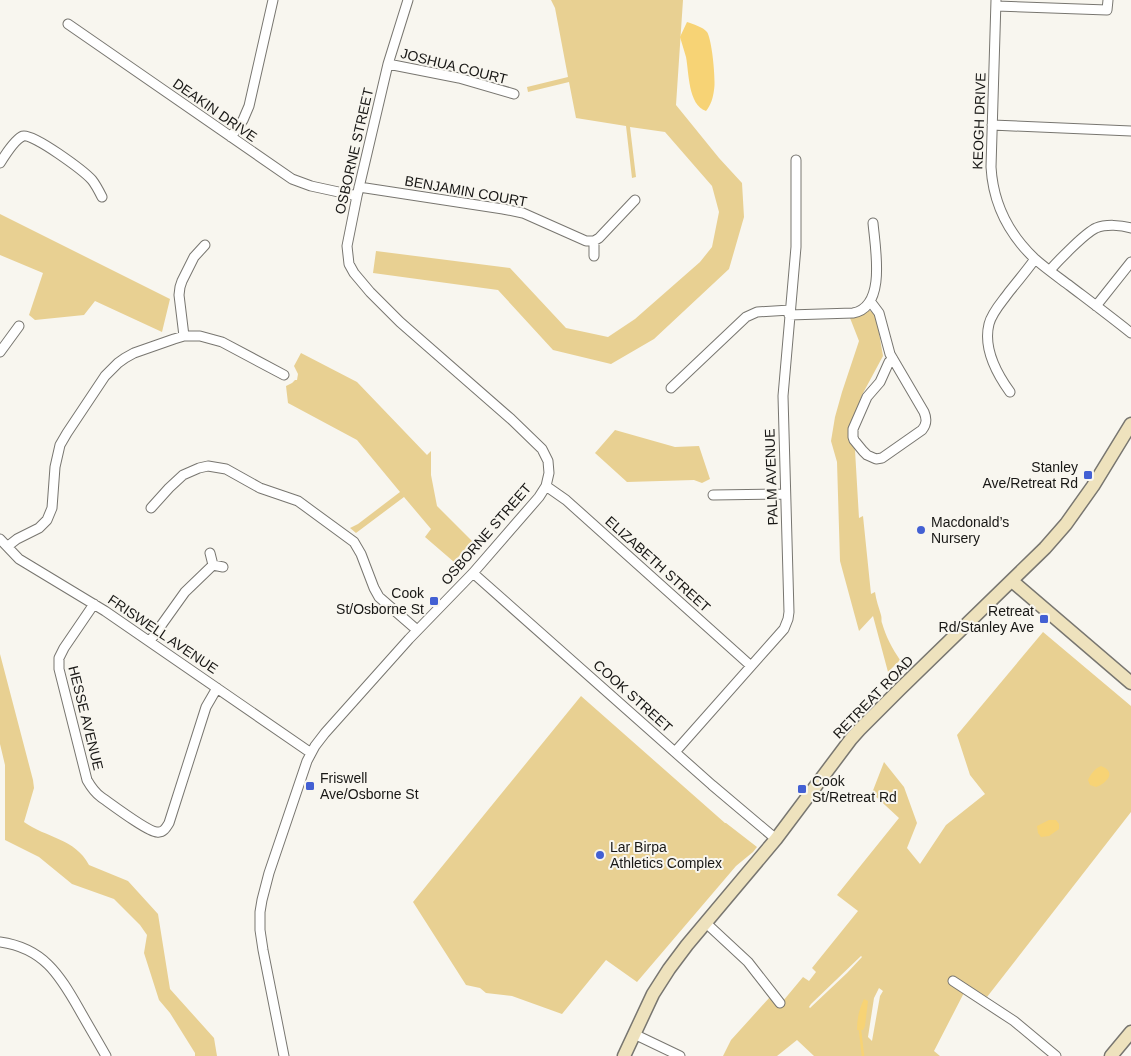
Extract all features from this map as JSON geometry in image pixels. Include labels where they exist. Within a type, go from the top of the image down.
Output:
[{"type":"street","points":[[231,137],[243,120],[249,106],[273,0]]},
{"type":"street","name":"OSBORNE STREET","points":[[284,1056],[263,950],[260,912],[269,873],[299,782],[311,753],[325,733],[417,630],[473,573],[539,497],[546,486],[549,473],[548,461],[538,445],[400,322],[370,292],[349,264],[347,246],[358,192],[388,64],[408,0]]},
{"type":"street","points":[[996,3],[1107,10],[1108,0]]},
{"type":"street","name":"KEOGH DRIVE","points":[[996,3],[991,167],[992,182],[1000,211],[1018,240],[1035,259],[1131,333]]},
{"type":"street","name":"DEAKIN DRIVE","points":[[68,24],[297,181],[311,186],[358,192]]},
{"type":"street","name":"JOSHUA COURT","points":[[388,64],[459,78],[514,94]]},
{"type":"street","points":[[992,125],[1131,131]]},
{"type":"street","points":[[0,163],[18,140],[23,136],[28,136],[43,143],[85,173],[102,197]]},
{"type":"street","name":"PALM AVENUE","points":[[675,752],[784,629],[788,620],[782,396],[796,247],[796,160]]},
{"type":"street","name":"BENJAMIN COURT","points":[[358,192],[477,205],[523,213],[580,239],[594,241]]},
{"type":"street","points":[[594,256],[594,241],[635,200]]},
{"type":"street","points":[[671,388],[746,317],[756,312],[858,312],[863,310],[874,292],[877,278],[873,223]]},
{"type":"street","points":[[1050,270],[1098,227],[1131,228]]},
{"type":"street","points":[[184,336],[180,287],[194,257],[205,245]]},
{"type":"street","points":[[1010,392],[997,372],[992,359],[988,338],[989,324],[995,311],[1035,259]]},
{"type":"street","points":[[1096,306],[1131,262]]},
{"type":"street","points":[[870,301],[879,313],[888,348],[893,359],[924,412],[926,422],[922,430],[886,456],[876,459],[867,455],[858,445],[853,437],[853,428],[867,397],[880,382],[889,362],[893,359]]},
{"type":"street","points":[[0,352],[19,326]]},
{"type":"street","points":[[8,546],[17,539],[39,528],[49,517],[52,508],[55,467],[60,445],[66,433],[110,371],[118,363],[134,353],[184,336],[200,336],[215,340],[284,375]]},
{"type":"street","name":"RETREAT ROAD","points":[[624,1056],[663,976],[776,839],[859,730],[1045,548],[1071,517],[1102,474],[1131,424]]},
{"type":"street","points":[[151,508],[183,475],[208,466],[226,469],[260,488],[298,501],[354,542],[379,597],[417,630]]},
{"type":"street","name":"ELIZABETH STREET","points":[[546,486],[566,500],[751,666]]},
{"type":"street","points":[[713,495],[785,494]]},
{"type":"street","name":"FRISWELL AVENUE","points":[[0,539],[24,562],[94,604],[311,753]]},
{"type":"street","points":[[210,553],[212,565]]},
{"type":"street","points":[[212,565],[222,567]]},
{"type":"street","points":[[150,642],[185,592],[212,565]]},
{"type":"street","name":"COOK STREET","points":[[473,573],[724,796],[776,839]]},
{"type":"street","points":[[1012,581],[1131,683]]},
{"type":"street","name":"HESSE AVENUE","points":[[94,604],[64,648],[59,658],[59,669],[90,787],[101,797],[148,829],[158,832],[163,831],[169,823],[206,706],[217,688]]},
{"type":"street","points":[[706,923],[748,962],[780,1003]]},
{"type":"street","points":[[0,942],[23,948],[44,960],[52,968],[66,987],[106,1056]]},
{"type":"street","points":[[953,981],[1014,1022],[1056,1056]]},
{"type":"street","points":[[1111,1056],[1131,1032]]},
{"type":"street","points":[[634,1034],[680,1056]]},
{"type":"shaded area","points":[[551,0],[683,0],[676,105],[742,183],[744,217],[729,269],[654,339],[611,364],[553,350],[498,290],[373,273],[376,251],[510,268],[566,328],[608,337],[635,319],[700,262],[712,247],[719,212],[712,186],[665,132],[630,127],[636,177],[632,178],[626,126],[576,118],[569,82],[528,92],[527,87],[568,77],[555,8]]},
{"type":"shaded area","points":[[687,22],[705,30],[709,36],[713,60],[714,93],[706,111],[700,108],[696,102],[690,87],[686,57],[680,37]]},
{"type":"shaded area","points":[[0,214],[170,299],[162,332],[95,301],[84,315],[35,320],[29,315],[43,273],[0,255]]},
{"type":"shaded area","points":[[867,310],[873,312],[877,321],[883,356],[862,395],[849,429],[850,440],[855,450],[859,518],[863,516],[871,594],[875,592],[885,633],[900,660],[888,672],[873,616],[859,631],[840,561],[837,462],[831,441],[842,392],[859,341],[850,318]]},
{"type":"shaded area","points":[[301,353],[357,382],[427,455],[431,451],[431,475],[437,506],[472,541],[454,562],[425,537],[431,529],[404,497],[356,533],[350,528],[400,492],[357,440],[288,403],[286,386],[297,380],[298,374],[294,366]]},
{"type":"shaded area","points":[[615,430],[675,447],[699,446],[710,479],[702,483],[694,480],[627,482],[595,453]]},
{"type":"shaded area","points":[[1043,632],[1131,706],[1131,812],[987,997],[968,985],[934,1051],[940,1056],[814,1056],[797,1040],[777,1056],[723,1056],[731,1040],[770,997],[778,1007],[803,977],[809,981],[816,972],[812,968],[858,911],[837,895],[899,818],[872,793],[884,762],[904,787],[917,823],[907,848],[920,864],[946,825],[985,794],[970,775],[957,735]],"holes":[[[861,956],[847,973],[810,1008],[811,1004]],[[879,988],[883,991],[880,996],[872,1041],[868,1037],[874,998]]]},
{"type":"shaded area","points":[[0,654],[33,780],[34,788],[24,822],[76,849],[89,865],[128,881],[158,914],[170,989],[214,1038],[217,1056],[195,1056],[195,1053],[170,1013],[159,1000],[144,953],[147,935],[140,925],[114,899],[72,884],[39,857],[5,840],[5,765],[0,744]]},
{"type":"shaded area","name":"Lar Birpa Athletics Complex","points":[[581,696],[725,823],[757,847],[736,866],[637,982],[606,960],[562,1014],[512,996],[486,993],[480,988],[466,985],[413,902]]},
{"type":"shaded area","points":[[1101,766],[1109,771],[1109,777],[1104,783],[1096,787],[1090,785],[1088,780],[1090,776]]},
{"type":"shaded area","points":[[1049,820],[1056,820],[1059,824],[1059,829],[1049,836],[1041,837],[1037,826]]},
{"type":"shaded area","points":[[864,999],[868,1001],[865,1026],[863,1030],[857,1030],[857,1022]]},
{"type":"waterway","points":[[860,1030],[863,1056]]},
{"type":"place","name":"Stanley Ave/Retreat Rd","points":[[1088,475]]},
{"type":"place","name":"Macdonald’s Nursery","points":[[921,530]]},
{"type":"place","name":"Cook St/Osborne St","points":[[434,601]]},
{"type":"place","name":"Retreat Rd/Stanley Ave","points":[[1044,619]]},
{"type":"place","name":"Friswell Ave/Osborne St","points":[[310,786]]},
{"type":"place","name":"Cook St/Retreat Rd","points":[[802,789]]},
{"type":"place","name":"Lar Birpa Athletics Complex","points":[[600,855]]}]
